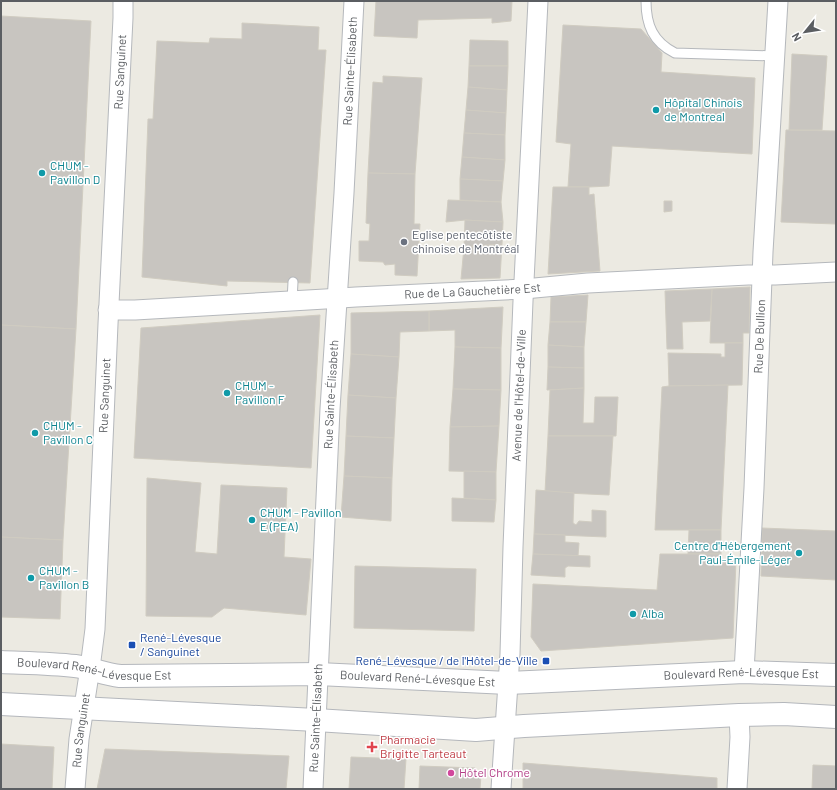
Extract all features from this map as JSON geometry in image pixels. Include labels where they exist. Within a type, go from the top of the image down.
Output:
[{"type":"main road","name":"Boulevard René-Lévesque Est","points":[[1,662],[70,665],[90,668],[120,676],[318,674],[508,684],[744,672],[836,676]]},
{"type":"main road","points":[[1,704],[316,720],[476,730],[524,726],[739,715],[784,714],[836,717]]},
{"type":"street","name":"Rue Sanguinet","points":[[75,789],[79,739],[95,629],[108,310],[123,1]]},
{"type":"street","name":"Rue Sainte-Élisabeth","points":[[313,789],[330,417],[354,1]]},
{"type":"street","name":"Avenue de l'Hôtel-de-Ville","points":[[502,789],[510,654],[524,289],[538,1]]},
{"type":"street","name":"Rue De Bullion","points":[[744,672],[778,1]]},
{"type":"street","name":"Rue de La Gauchetière Est","points":[[108,310],[135,310],[524,289],[588,283],[836,272]]},
{"type":"street","points":[[737,789],[740,736],[739,715]]},
{"type":"lane","points":[[646,1],[648,22],[652,32],[667,48],[675,52],[775,56]]},
{"type":"lane","points":[[292,301],[293,282]]},
{"type":"building","points":[[376,1],[512,1],[511,21],[492,23],[492,18],[418,20],[417,38],[374,36]]},
{"type":"building","name":"CHUM - Pavillon D","points":[[1,16],[91,21],[76,329],[1,325]]},
{"type":"building","points":[[242,23],[319,27],[318,50],[326,50],[310,283],[227,281],[227,286],[142,277],[148,119],[153,119],[157,41],[209,43],[210,38],[242,39]]},
{"type":"building","name":"Hôpital Chinois de Montreal","points":[[563,25],[641,29],[662,53],[661,72],[755,78],[752,154],[612,146],[609,186],[568,187],[571,144],[556,142]]},
{"type":"building","points":[[470,40],[508,41],[508,66],[469,66]]},
{"type":"building","points":[[792,54],[827,56],[822,130],[789,130]]},
{"type":"building","points":[[469,66],[508,66],[507,90],[468,87]]},
{"type":"building","points":[[383,76],[422,78],[415,174],[368,173],[373,82],[383,83]]},
{"type":"building","points":[[468,87],[507,90],[506,113],[466,110]]},
{"type":"building","points":[[466,110],[506,113],[505,135],[464,133]]},
{"type":"building","points":[[786,130],[836,131],[836,224],[781,222]]},
{"type":"building","points":[[464,133],[505,135],[505,160],[462,157]]},
{"type":"building","points":[[462,157],[505,160],[503,181],[460,179]]},
{"type":"building","points":[[368,173],[415,174],[414,224],[420,224],[417,276],[395,275],[395,264],[385,265],[383,262],[359,261],[359,241],[369,241],[370,224],[366,223]]},
{"type":"building","points":[[460,179],[503,181],[501,202],[460,200]]},
{"type":"building","points":[[553,187],[589,187],[589,195],[594,194],[600,271],[548,274]]},
{"type":"building","points":[[448,200],[501,202],[503,222],[465,220],[446,222]]},
{"type":"building","points":[[664,201],[672,201],[672,211],[664,212]]},
{"type":"building","points":[[465,220],[503,222],[502,244],[464,247]]},
{"type":"building","points":[[502,244],[500,278],[461,279],[464,247]]},
{"type":"building","points":[[750,287],[749,333],[743,333],[743,343],[710,343],[712,289]]},
{"type":"building","points":[[712,289],[710,321],[682,322],[683,349],[667,349],[665,291]]},
{"type":"building","points":[[588,295],[586,322],[550,322],[551,297]]},
{"type":"building","points":[[503,307],[501,348],[455,347],[455,330],[429,331],[429,311]]},
{"type":"building","points":[[429,311],[429,331],[400,332],[399,357],[351,354],[351,313]]},
{"type":"building","name":"CHUM - Pavillon F","points":[[320,315],[311,468],[134,458],[141,328]]},
{"type":"building","points":[[550,322],[586,322],[584,347],[548,345]]},
{"type":"building","name":"CHUM - Pavillon C","points":[[1,325],[76,329],[63,540],[1,537]]},
{"type":"building","points":[[725,343],[743,343],[742,385],[669,386],[668,353],[721,354],[721,357],[725,357]]},
{"type":"building","points":[[548,345],[584,347],[584,368],[548,367]]},
{"type":"building","points":[[455,347],[501,348],[501,390],[453,389]]},
{"type":"building","points":[[351,354],[399,357],[396,398],[348,395]]},
{"type":"building","points":[[548,367],[584,368],[584,388],[547,390]]},
{"type":"building","points":[[728,385],[721,530],[655,530],[662,387]]},
{"type":"building","points":[[584,388],[583,423],[594,423],[595,397],[618,397],[616,436],[548,436],[550,390]]},
{"type":"building","points":[[453,389],[501,390],[499,426],[450,427]]},
{"type":"building","points":[[348,395],[396,398],[394,438],[346,436]]},
{"type":"building","points":[[499,426],[496,472],[449,471],[450,427]]},
{"type":"building","points":[[346,436],[394,438],[392,478],[344,476]]},
{"type":"building","points":[[548,436],[613,436],[609,495],[545,492]]},
{"type":"building","points":[[464,471],[496,472],[496,500],[464,498]]},
{"type":"building","points":[[344,476],[392,478],[391,521],[341,517]]},
{"type":"building","name":"CHUM - Pavillon E (PEA)","points":[[147,478],[201,483],[195,552],[217,554],[221,485],[287,488],[284,557],[311,559],[306,615],[224,608],[212,617],[146,616]]},
{"type":"building","points":[[536,490],[574,493],[573,523],[576,525],[579,521],[592,522],[592,510],[606,511],[606,537],[534,534]]},
{"type":"building","points":[[452,498],[496,500],[494,522],[452,521]]},
{"type":"building","name":"Centre d'Hébergement Paul-Émile-Léger","points":[[762,528],[836,531],[836,580],[761,576]]},
{"type":"building","points":[[689,530],[721,530],[721,554],[688,554]]},
{"type":"building","points":[[534,534],[565,535],[565,542],[579,543],[578,556],[533,554]]},
{"type":"building","name":"CHUM - Pavillon B","points":[[1,537],[63,540],[60,619],[1,617]]},
{"type":"building","points":[[533,554],[590,556],[590,567],[568,566],[565,568],[565,577],[531,575]]},
{"type":"building","name":"Alba","points":[[660,554],[721,554],[721,560],[736,560],[733,638],[541,651],[531,637],[533,584],[657,590]]},
{"type":"building","points":[[355,566],[476,569],[474,631],[354,628]]},
{"type":"building","points":[[1,744],[54,747],[52,789],[1,789]]},
{"type":"building","points":[[105,749],[289,756],[286,789],[97,789]]},
{"type":"building","points":[[351,757],[406,759],[404,789],[349,789]]},
{"type":"building","points":[[523,763],[717,778],[717,789],[523,789]]},
{"type":"building","points":[[813,765],[836,766],[836,789],[812,789]]},
{"type":"building","points":[[420,766],[475,768],[481,775],[480,789],[419,789]]},
{"type":"place","name":"Hôpital Chinois de Montreal","points":[[656,110]]},
{"type":"place","name":"CHUM - Pavillon D","points":[[42,173]]},
{"type":"place","name":"Eglise pentecôtiste chinoise de Montréal","points":[[404,242]]},
{"type":"place","name":"CHUM - Pavillon F","points":[[227,393]]},
{"type":"place","name":"CHUM - Pavillon C","points":[[35,433]]},
{"type":"place","name":"CHUM - Pavillon E (PEA)","points":[[252,520]]},
{"type":"place","name":"Centre d'Hébergement Paul-Émile-Léger","points":[[799,553]]},
{"type":"place","name":"CHUM - Pavillon B","points":[[31,578]]},
{"type":"place","name":"Alba","points":[[633,614]]},
{"type":"place","name":"René-Lévesque / Sanguinet","points":[[132,645]]},
{"type":"place","name":"René-Lévesque / de l'Hôtel-de-Ville","points":[[546,661]]},
{"type":"place","name":"Pharmacie Brigitte Tarteaut","points":[[372,747]]},
{"type":"place","name":"Hôtel Chrome","points":[[451,773]]}]
